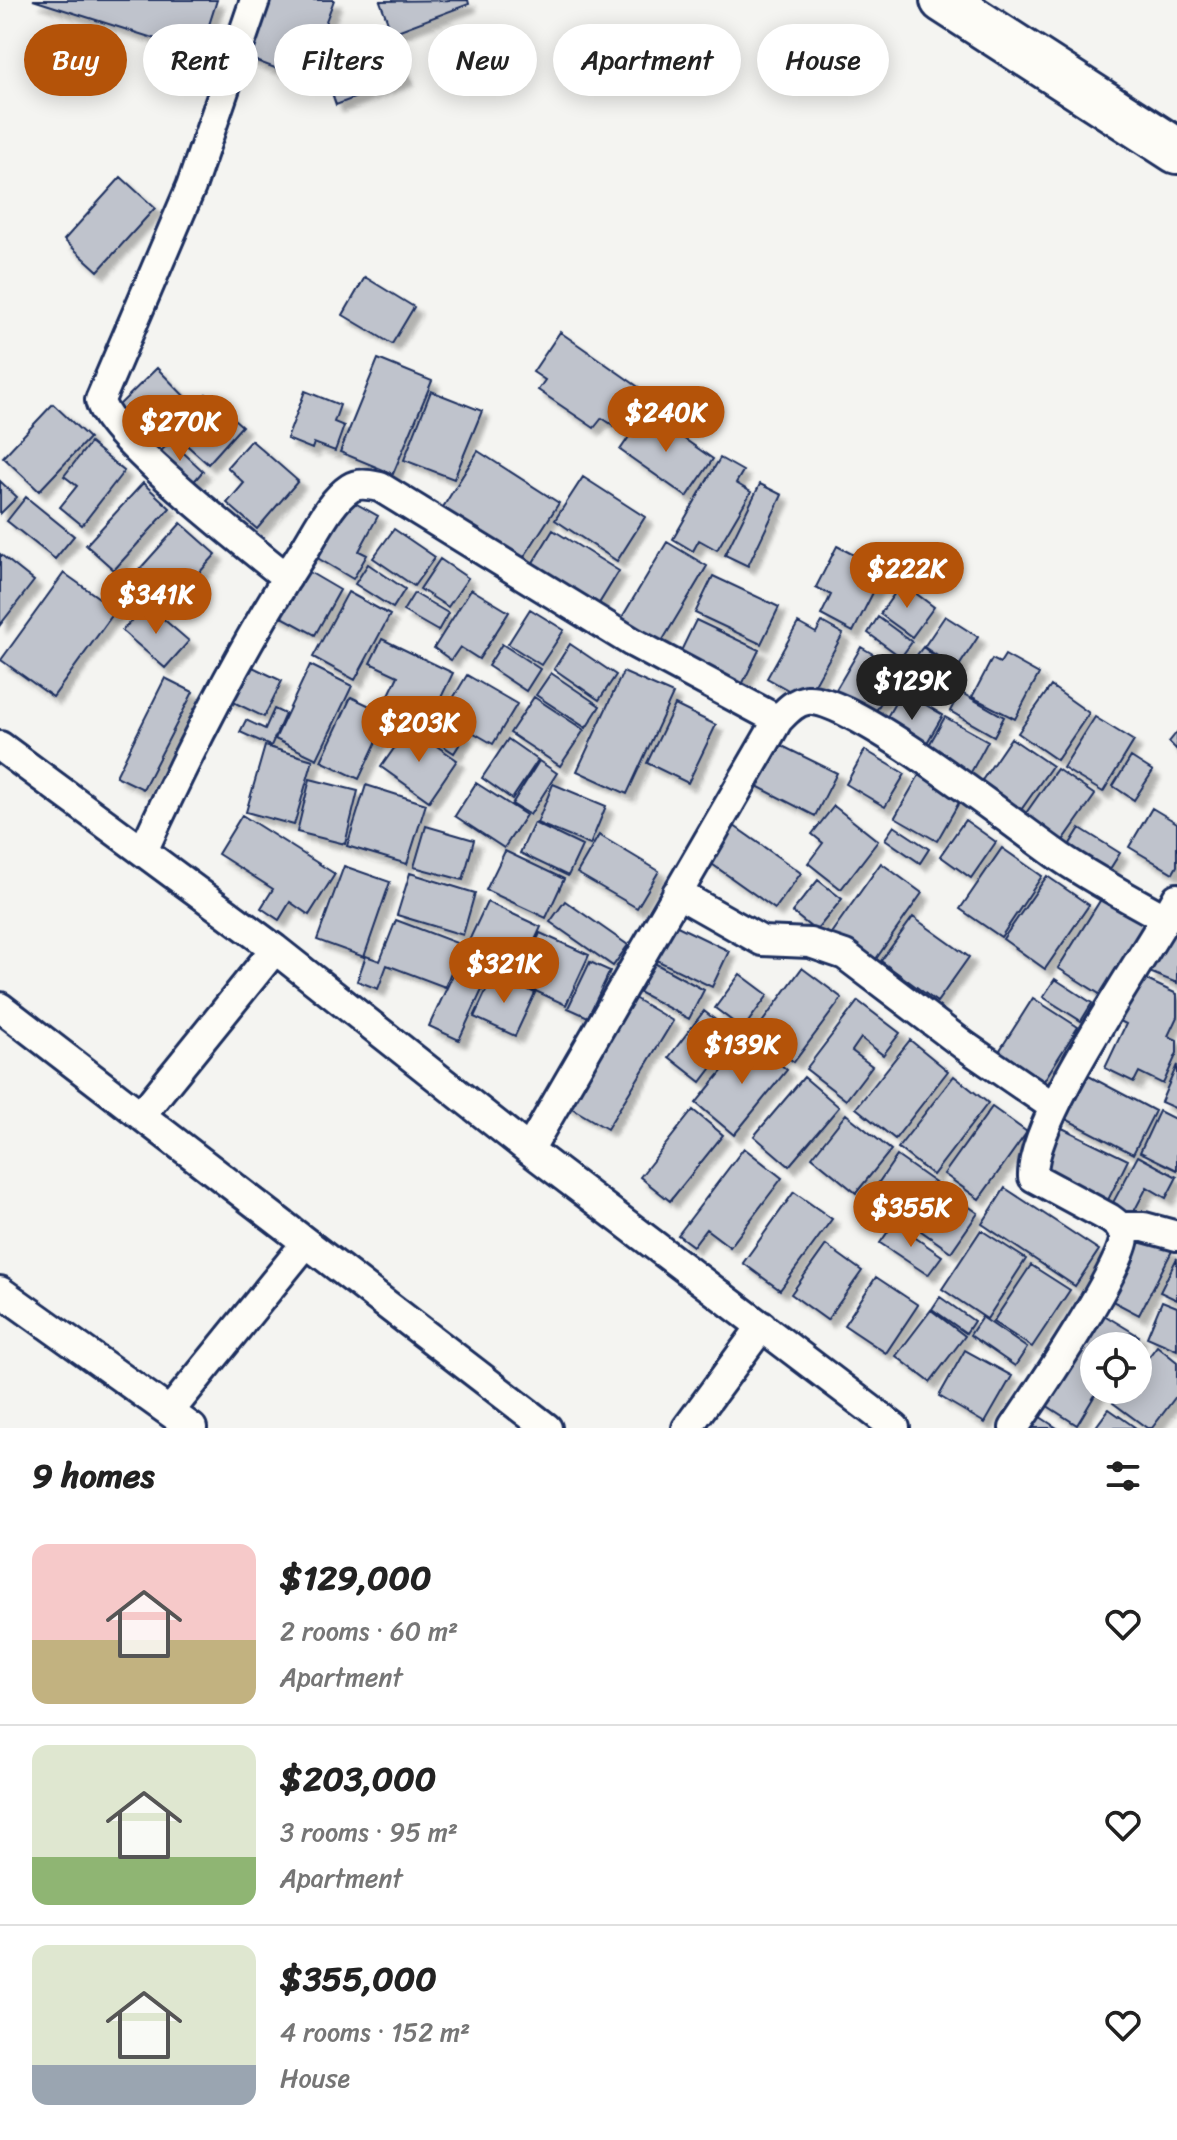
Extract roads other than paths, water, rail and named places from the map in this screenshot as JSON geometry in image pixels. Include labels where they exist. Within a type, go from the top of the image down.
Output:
[{"type":"highway","points":[[943,0],[1177,151]]},
{"type":"street","points":[[255,0],[191,187],[100,400],[108,420],[176,485],[287,578]]},
{"type":"street","points":[[144,849],[219,692],[287,578],[332,507],[351,487],[365,484],[380,487],[632,642],[778,720]]},
{"type":"street","points":[[529,1150],[778,720],[792,706],[807,700],[837,708],[919,755],[1061,858],[1171,909],[1054,1107],[1036,1150],[1033,1177],[1120,1227],[1144,1227],[1177,1236]]},
{"type":"street","points":[[0,746],[144,849],[529,1150],[895,1428]]},
{"type":"street","points":[[677,893],[762,941],[810,943],[845,955],[965,1046],[1054,1107]]},
{"type":"street","points":[[141,1115],[275,949]]},
{"type":"street","points":[[0,1007],[547,1428]]},
{"type":"street","points":[[1014,1428],[1120,1255],[1124,1239],[1120,1227]]},
{"type":"street","points":[[0,1291],[181,1420],[306,1243]]},
{"type":"street","points":[[687,1428],[762,1326]]}]
